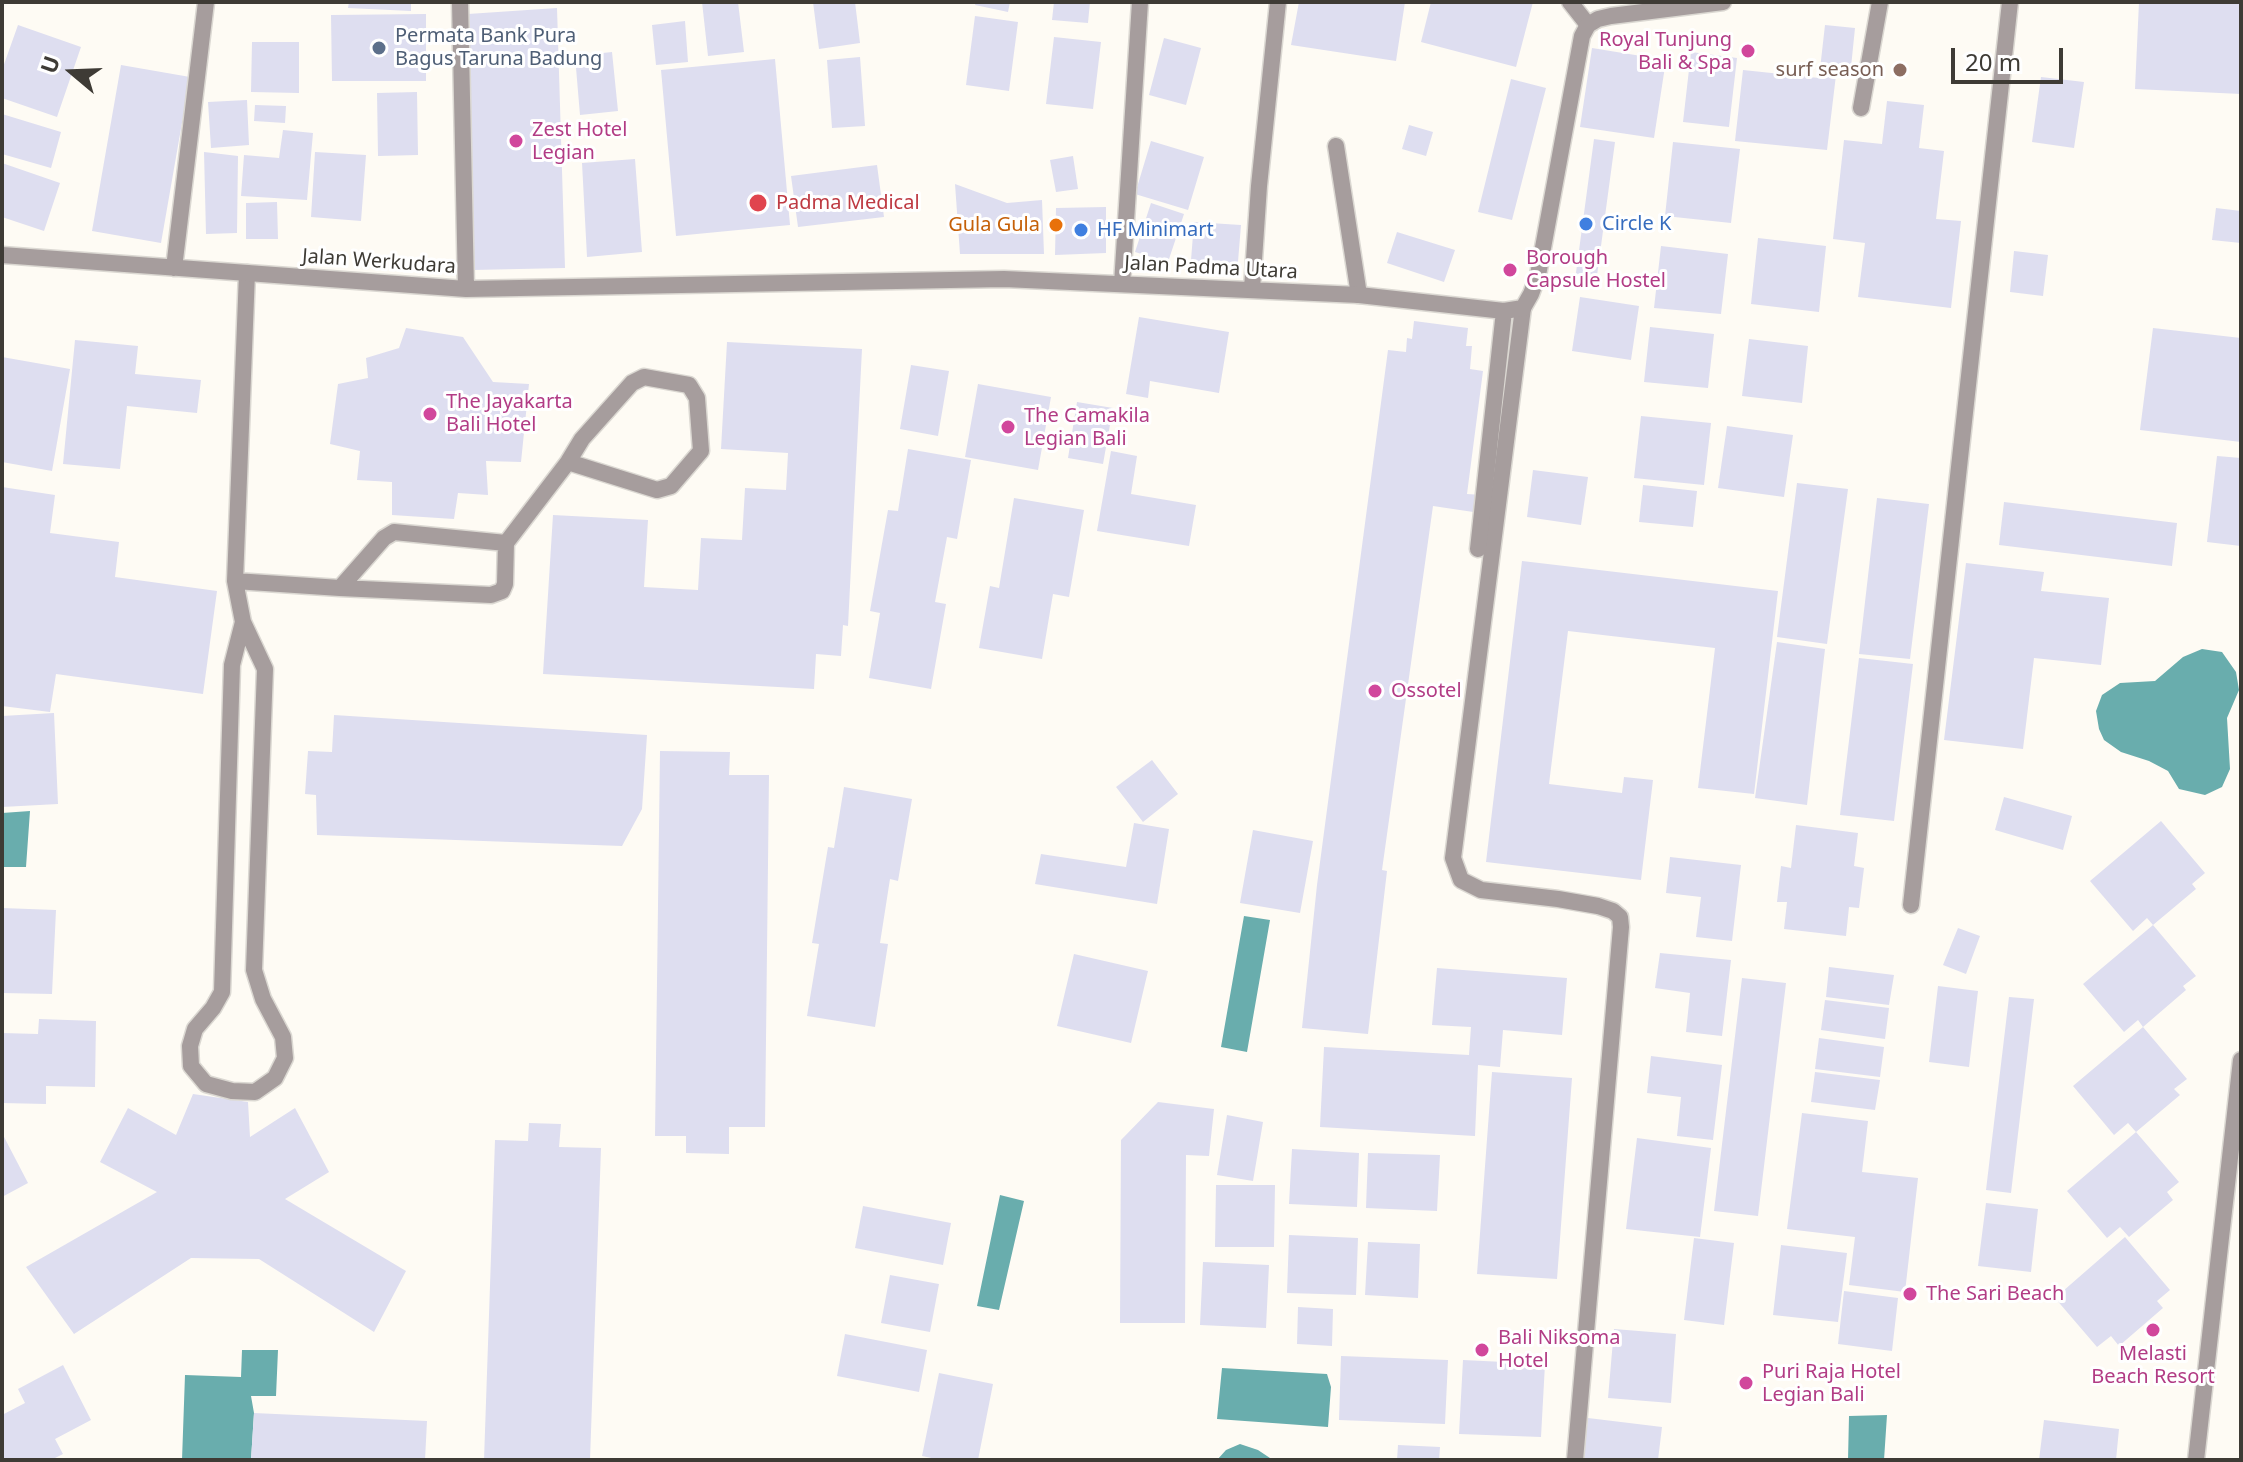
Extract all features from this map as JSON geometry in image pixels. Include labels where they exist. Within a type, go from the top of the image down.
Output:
[{"type":"street","points":[[174,268],[206,2]]},
{"type":"street","name":"Jalan Werkudara","points":[[2,255],[466,289],[460,2]]},
{"type":"street","points":[[1122,284],[1140,2]]},
{"type":"street","points":[[1252,289],[1278,2]]},
{"type":"street","points":[[1570,2],[1588,25]]},
{"type":"street","points":[[1575,1460],[1620,917],[1598,906],[1481,890],[1461,880],[1453,858],[1523,308],[1538,275],[1582,36],[1588,25],[1598,19],[1723,2]]},
{"type":"street","points":[[1861,108],[1880,2]]},
{"type":"street","points":[[1911,905],[2010,2]]},
{"type":"street","points":[[1336,146],[1359,295]]},
{"type":"street","points":[[243,622],[232,665],[222,992],[195,1029],[190,1046],[191,1066],[206,1084],[232,1091],[255,1092],[275,1078],[285,1058],[283,1037],[263,999],[254,970],[265,669],[243,622],[235,581],[247,273]]},
{"type":"street","name":"Jalan Padma Utara","points":[[466,289],[1004,279],[1359,295],[1504,311],[1523,308]]},
{"type":"street","points":[[1478,549],[1504,311]]},
{"type":"street","points":[[235,581],[491,595],[502,591],[505,584],[506,543],[582,439],[632,383],[644,377],[689,385],[697,398],[701,451],[671,486],[657,490],[568,462]]},
{"type":"street","points":[[340,588],[384,538],[394,532],[506,543]]},
{"type":"street","points":[[2196,1460],[2241,1060]]},
{"type":"water","points":[[2202,649],[2222,652],[2236,672],[2239,690],[2227,718],[2230,769],[2222,787],[2205,795],[2179,789],[2168,771],[2121,752],[2104,740],[2096,711],[2102,695],[2120,683],[2155,681],[2183,657]]},
{"type":"water","points":[[30,811],[26,867],[2,867],[2,813]]},
{"type":"water","points":[[1244,916],[1270,920],[1247,1052],[1221,1047]]},
{"type":"water","points":[[1000,1195],[1024,1201],[999,1310],[977,1306]]},
{"type":"water","points":[[242,1350],[278,1350],[276,1396],[251,1396],[254,1413],[251,1460],[182,1460],[185,1375],[241,1377]]},
{"type":"water","points":[[1222,1368],[1327,1374],[1331,1387],[1328,1427],[1217,1419]]},
{"type":"water","points":[[1887,1415],[1884,1460],[1848,1460],[1849,1416]]},
{"type":"water","points":[[1240,1444],[1258,1450],[1273,1460],[1217,1460],[1226,1450]]},
{"type":"building","points":[[349,2],[411,2],[411,11],[348,8]]},
{"type":"building","points":[[702,2],[738,2],[744,52],[708,56]]},
{"type":"building","points":[[813,2],[855,2],[860,43],[819,49]]},
{"type":"building","points":[[976,2],[1010,2],[1008,12],[975,5]]},
{"type":"building","points":[[1054,2],[1090,2],[1088,23],[1052,20]]},
{"type":"building","points":[[1299,2],[1405,2],[1396,61],[1291,45]]},
{"type":"building","points":[[1431,2],[1533,2],[1516,67],[1421,42]]},
{"type":"building","points":[[2139,2],[2241,2],[2241,94],[2135,89]]},
{"type":"building","name":"Zest Hotel Legian","points":[[557,8],[565,268],[473,270],[468,14]]},
{"type":"building","name":"Permata Bank Pura Bagus Taruna Badung","points":[[426,14],[426,81],[332,81],[331,15]]},
{"type":"building","points":[[975,16],[1018,22],[1009,91],[966,85]]},
{"type":"building","points":[[685,21],[688,62],[656,65],[652,25]]},
{"type":"building","points":[[18,25],[81,47],[57,117],[2,98],[2,70]]},
{"type":"building","points":[[1825,25],[1855,28],[1850,77],[1836,75],[1827,150],[1735,141],[1743,70],[1819,78]]},
{"type":"building","points":[[1054,37],[1101,42],[1093,109],[1046,104]]},
{"type":"building","points":[[1164,38],[1201,48],[1186,105],[1149,95]]},
{"type":"building","points":[[252,42],[299,42],[299,93],[251,92]]},
{"type":"building","points":[[1592,48],[1666,60],[1654,138],[1580,127]]},
{"type":"building","points":[[612,52],[618,111],[580,115],[575,56]]},
{"type":"building","points":[[1691,52],[1737,58],[1729,127],[1683,122]]},
{"type":"building","points":[[860,57],[865,126],[832,128],[827,60]]},
{"type":"building","points":[[775,59],[790,225],[676,236],[661,70]]},
{"type":"building","points":[[121,65],[190,77],[161,243],[92,231]]},
{"type":"building","points":[[2041,77],[2084,82],[2074,148],[2032,142]]},
{"type":"building","points":[[1511,79],[1546,88],[1512,220],[1478,212]]},
{"type":"building","points":[[417,92],[418,155],[378,156],[377,93]]},
{"type":"building","points":[[247,100],[249,145],[211,148],[208,102]]},
{"type":"building","points":[[1887,101],[1924,105],[1919,148],[1944,151],[1936,219],[1961,221],[1951,308],[1858,297],[1865,243],[1833,239],[1844,140],[1882,144]]},
{"type":"building","points":[[255,105],[286,106],[285,123],[254,121]]},
{"type":"building","points":[[2,114],[61,132],[51,168],[2,154]]},
{"type":"building","points":[[1409,125],[1433,132],[1426,156],[1402,149]]},
{"type":"building","points":[[283,130],[313,133],[307,200],[241,196],[244,155],[279,158]]},
{"type":"building","points":[[1594,139],[1615,142],[1596,283],[1575,280]]},
{"type":"building","points":[[1151,141],[1204,157],[1188,210],[1135,194]]},
{"type":"building","points":[[1673,142],[1740,149],[1731,223],[1665,216]]},
{"type":"building","points":[[204,152],[238,156],[237,233],[206,234]]},
{"type":"building","points":[[315,152],[366,155],[361,221],[311,217]]},
{"type":"building","points":[[1073,156],[1078,189],[1056,192],[1050,160]]},
{"type":"building","points":[[635,159],[642,252],[587,257],[582,163]]},
{"type":"building","points":[[2,163],[60,183],[44,231],[2,217]]},
{"type":"building","points":[[877,165],[884,217],[798,227],[791,176]]},
{"type":"building","points":[[955,184],[1007,203],[1042,200],[1044,254],[960,254]]},
{"type":"building","points":[[277,202],[278,239],[246,239],[246,203]]},
{"type":"building","points":[[1151,203],[1184,214],[1168,262],[1135,252]]},
{"type":"building","name":"HF Minimart","points":[[1106,207],[1106,253],[1055,255],[1056,208]]},
{"type":"building","points":[[2216,208],[2241,211],[2241,243],[2212,240]]},
{"type":"building","points":[[1194,222],[1241,225],[1237,274],[1190,273]]},
{"type":"building","points":[[1397,232],[1455,250],[1444,282],[1387,263]]},
{"type":"building","points":[[1758,238],[1826,246],[1819,312],[1751,304]]},
{"type":"building","points":[[1661,246],[1728,254],[1721,314],[1654,308]]},
{"type":"building","points":[[2014,251],[2048,255],[2043,296],[2010,292]]},
{"type":"building","points":[[1580,297],[1639,306],[1631,360],[1572,351]]},
{"type":"building","points":[[1139,317],[1229,332],[1219,393],[1150,381],[1148,398],[1126,394]]},
{"type":"building","name":"Ossotel","points":[[1414,321],[1468,328],[1466,346],[1472,346],[1470,369],[1483,371],[1467,494],[1483,495],[1480,513],[1433,506],[1382,870],[1387,871],[1368,1034],[1302,1028],[1317,885],[1388,350],[1406,352],[1407,338],[1412,339]]},
{"type":"building","points":[[1650,327],[1714,334],[1708,388],[1644,382]]},
{"type":"building","name":"The Jayakarta Bali Hotel","points":[[406,328],[463,337],[493,382],[529,384],[521,462],[486,461],[488,495],[458,493],[454,519],[392,515],[392,482],[357,480],[360,451],[330,444],[338,384],[368,378],[366,358],[399,348]]},
{"type":"building","points":[[2153,328],[2241,338],[2241,442],[2140,430]]},
{"type":"building","points":[[1749,339],[1808,346],[1802,403],[1742,396]]},
{"type":"building","points":[[75,340],[138,346],[135,374],[201,380],[197,413],[127,406],[120,469],[63,464]]},
{"type":"building","points":[[727,342],[862,349],[848,626],[843,625],[841,656],[816,654],[814,689],[543,674],[553,515],[648,520],[644,587],[698,590],[701,538],[742,540],[745,488],[786,490],[788,453],[721,449]]},
{"type":"building","points":[[2,357],[70,369],[52,471],[2,462]]},
{"type":"building","points":[[911,365],[949,371],[938,436],[900,429]]},
{"type":"building","name":"The Camakila Legian Bali","points":[[978,384],[1051,397],[1038,470],[965,457]]},
{"type":"building","points":[[1077,402],[1113,408],[1103,464],[1068,458]]},
{"type":"building","points":[[1641,416],[1711,423],[1704,485],[1634,478]]},
{"type":"building","points":[[1727,426],[1793,435],[1784,497],[1718,488]]},
{"type":"building","points":[[908,449],[971,460],[957,539],[947,537],[935,602],[946,604],[931,689],[869,678],[880,613],[870,611],[888,510],[898,511]]},
{"type":"building","points":[[1111,451],[1137,456],[1131,494],[1196,505],[1189,546],[1097,531]]},
{"type":"building","points":[[2217,456],[2241,458],[2241,546],[2207,542]]},
{"type":"building","points":[[1533,470],[1588,477],[1581,525],[1527,517]]},
{"type":"building","points":[[1797,483],[1848,489],[1827,644],[1777,637]]},
{"type":"building","points":[[1643,485],[1697,491],[1693,527],[1639,522]]},
{"type":"building","points":[[2,487],[55,495],[50,533],[119,542],[115,577],[217,591],[203,694],[56,674],[50,712],[2,706]]},
{"type":"building","points":[[1014,498],[1084,510],[1069,597],[1053,594],[1042,659],[979,648],[990,586],[999,588]]},
{"type":"building","points":[[1877,498],[1929,504],[1910,659],[1859,654]]},
{"type":"building","points":[[2004,502],[2177,523],[2172,566],[1999,545]]},
{"type":"building","points":[[1522,561],[1778,591],[1754,794],[1698,788],[1715,648],[1568,631],[1549,784],[1622,793],[1624,777],[1653,780],[1641,880],[1486,862]]},
{"type":"building","points":[[1966,563],[2044,572],[2041,591],[2109,598],[2101,665],[2034,658],[2023,749],[1944,740]]},
{"type":"building","points":[[1777,642],[1825,649],[1807,805],[1755,798]]},
{"type":"building","points":[[1859,658],[1913,664],[1894,821],[1840,815]]},
{"type":"building","points":[[54,713],[58,804],[2,807],[2,716]]},
{"type":"building","points":[[334,715],[647,735],[642,809],[622,846],[317,835],[316,795],[305,794],[308,751],[332,752]]},
{"type":"building","points":[[660,751],[730,752],[729,775],[769,775],[765,1127],[729,1127],[729,1154],[686,1153],[686,1136],[655,1136]]},
{"type":"building","points":[[1152,760],[1178,794],[1143,822],[1116,787]]},
{"type":"building","points":[[844,787],[912,799],[898,881],[890,879],[880,943],[888,944],[875,1027],[807,1016],[819,944],[812,943],[828,847],[834,848]]},
{"type":"building","points":[[2004,797],[2072,816],[2063,850],[1995,830]]},
{"type":"building","points":[[2161,821],[2205,873],[2192,884],[2196,889],[2153,925],[2147,918],[2133,931],[2090,881]]},
{"type":"building","points":[[1134,823],[1169,829],[1157,904],[1035,884],[1041,854],[1126,867]]},
{"type":"building","points":[[1796,825],[1858,833],[1854,866],[1864,868],[1859,908],[1849,907],[1846,936],[1784,929],[1787,902],[1777,902],[1781,866],[1791,868]]},
{"type":"building","points":[[1253,830],[1313,841],[1300,913],[1240,903]]},
{"type":"building","points":[[1670,857],[1741,865],[1732,941],[1696,937],[1701,897],[1666,893]]},
{"type":"building","points":[[2,908],[56,910],[52,994],[2,993]]},
{"type":"building","points":[[2153,925],[2196,976],[2183,986],[2186,990],[2143,1027],[2138,1020],[2124,1032],[2083,984]]},
{"type":"building","points":[[1958,928],[1980,936],[1966,974],[1943,965]]},
{"type":"building","points":[[1660,953],[1731,960],[1722,1036],[1686,1032],[1690,993],[1655,988]]},
{"type":"building","points":[[1074,954],[1148,971],[1131,1043],[1057,1026]]},
{"type":"building","points":[[1829,967],[1894,975],[1889,1005],[1826,997]]},
{"type":"building","points":[[1437,968],[1567,978],[1562,1035],[1503,1030],[1500,1067],[1478,1065],[1475,1136],[1320,1127],[1324,1047],[1469,1055],[1471,1027],[1432,1025]]},
{"type":"building","points":[[1742,978],[1786,983],[1758,1216],[1714,1211]]},
{"type":"building","points":[[1938,986],[1978,991],[1969,1067],[1929,1062]]},
{"type":"building","points":[[2009,997],[2034,999],[2011,1193],[1986,1190]]},
{"type":"building","points":[[1825,1000],[1889,1008],[1885,1039],[1821,1030]]},
{"type":"building","points":[[39,1019],[96,1021],[95,1087],[46,1086],[46,1104],[2,1103],[2,1033],[38,1034]]},
{"type":"building","points":[[2143,1027],[2187,1079],[2174,1089],[2180,1095],[2136,1132],[2128,1123],[2114,1135],[2073,1086]]},
{"type":"building","points":[[1819,1038],[1884,1047],[1880,1077],[1815,1069]]},
{"type":"building","points":[[1651,1056],[1722,1065],[1713,1140],[1677,1136],[1681,1097],[1647,1093]]},
{"type":"building","points":[[1492,1072],[1572,1078],[1557,1279],[1477,1274]]},
{"type":"building","points":[[1815,1072],[1880,1080],[1875,1110],[1811,1102]]},
{"type":"building","points":[[193,1094],[248,1102],[250,1137],[295,1108],[329,1172],[285,1199],[406,1271],[374,1332],[259,1259],[191,1258],[74,1334],[26,1267],[157,1192],[100,1162],[128,1108],[176,1135]]},
{"type":"building","points":[[1158,1102],[1214,1109],[1209,1156],[1186,1155],[1185,1323],[1120,1323],[1121,1140]]},
{"type":"building","points":[[1802,1113],[1868,1121],[1862,1172],[1918,1178],[1905,1292],[1849,1285],[1855,1237],[1787,1229]]},
{"type":"building","points":[[1227,1115],[1263,1122],[1253,1181],[1217,1175]]},
{"type":"building","points":[[529,1123],[561,1124],[559,1147],[601,1148],[590,1460],[484,1460],[495,1140],[528,1141]]},
{"type":"building","points":[[2136,1132],[2179,1182],[2167,1192],[2173,1200],[2129,1237],[2120,1227],[2107,1238],[2067,1191]]},
{"type":"building","points":[[2,1133],[28,1183],[2,1197]]},
{"type":"building","points":[[1637,1138],[1711,1148],[1700,1237],[1626,1229]]},
{"type":"building","points":[[1292,1149],[1359,1153],[1357,1207],[1289,1204]]},
{"type":"building","points":[[1368,1153],[1440,1155],[1437,1211],[1366,1208]]},
{"type":"building","points":[[1216,1185],[1275,1185],[1274,1247],[1215,1247]]},
{"type":"building","points":[[1986,1203],[2038,1209],[2031,1272],[1978,1266]]},
{"type":"building","points":[[863,1206],[951,1223],[943,1265],[855,1248]]},
{"type":"building","points":[[1289,1235],[1358,1238],[1356,1295],[1287,1293]]},
{"type":"building","points":[[2125,1237],[2170,1290],[2157,1301],[2163,1308],[2119,1346],[2111,1336],[2097,1347],[2055,1298]]},
{"type":"building","points":[[1694,1238],[1734,1243],[1724,1325],[1684,1320]]},
{"type":"building","points":[[1368,1242],[1420,1244],[1418,1298],[1365,1295]]},
{"type":"building","points":[[1781,1245],[1847,1253],[1838,1322],[1773,1315]]},
{"type":"building","points":[[1203,1262],[1269,1265],[1266,1328],[1200,1325]]},
{"type":"building","points":[[890,1275],[939,1284],[930,1332],[881,1323]]},
{"type":"building","points":[[1844,1291],[1898,1298],[1892,1351],[1838,1344]]},
{"type":"building","points":[[1298,1307],[1333,1309],[1332,1346],[1297,1344]]},
{"type":"building","points":[[1614,1329],[1676,1334],[1671,1403],[1608,1398]]},
{"type":"building","points":[[845,1334],[927,1350],[919,1392],[837,1376]]},
{"type":"building","points":[[1341,1356],[1448,1360],[1445,1424],[1339,1420]]},
{"type":"building","points":[[1463,1360],[1545,1364],[1541,1437],[1459,1434]]},
{"type":"building","points":[[63,1365],[91,1420],[55,1439],[63,1454],[51,1460],[2,1460],[2,1415],[25,1403],[18,1389]]},
{"type":"building","points":[[939,1373],[993,1384],[978,1460],[941,1460],[922,1456]]},
{"type":"building","points":[[254,1413],[427,1421],[425,1460],[251,1460]]},
{"type":"building","points":[[1588,1418],[1662,1427],[1658,1460],[1583,1460]]},
{"type":"building","points":[[2044,1420],[2119,1429],[2116,1460],[2039,1460]]},
{"type":"building","points":[[1398,1445],[1440,1447],[1439,1460],[1397,1460]]},
{"type":"place","name":"Permata Bank Pura Bagus Taruna Badung","points":[[379,48]]},
{"type":"place","name":"Royal Tunjung Bali & Spa","points":[[1748,51]]},
{"type":"place","name":"surf season","points":[[1900,70]]},
{"type":"place","name":"Zest Hotel Legian","points":[[516,141]]},
{"type":"place","name":"Padma Medical","points":[[758,203]]},
{"type":"place","name":"Circle K","points":[[1586,224]]},
{"type":"place","name":"Gula Gula","points":[[1056,225]]},
{"type":"place","name":"HF Minimart","points":[[1081,230]]},
{"type":"place","name":"Borough Capsule Hostel","points":[[1510,270]]},
{"type":"place","name":"The Jayakarta Bali Hotel","points":[[430,414]]},
{"type":"place","name":"The Camakila Legian Bali","points":[[1008,427]]},
{"type":"place","name":"Ossotel","points":[[1375,691]]},
{"type":"place","name":"The Sari Beach","points":[[1910,1294]]},
{"type":"place","name":"Melasti Beach Resort","points":[[2153,1330]]},
{"type":"place","name":"Bali Niksoma Hotel","points":[[1482,1350]]},
{"type":"place","name":"Puri Raja Hotel Legian Bali","points":[[1746,1383]]}]
